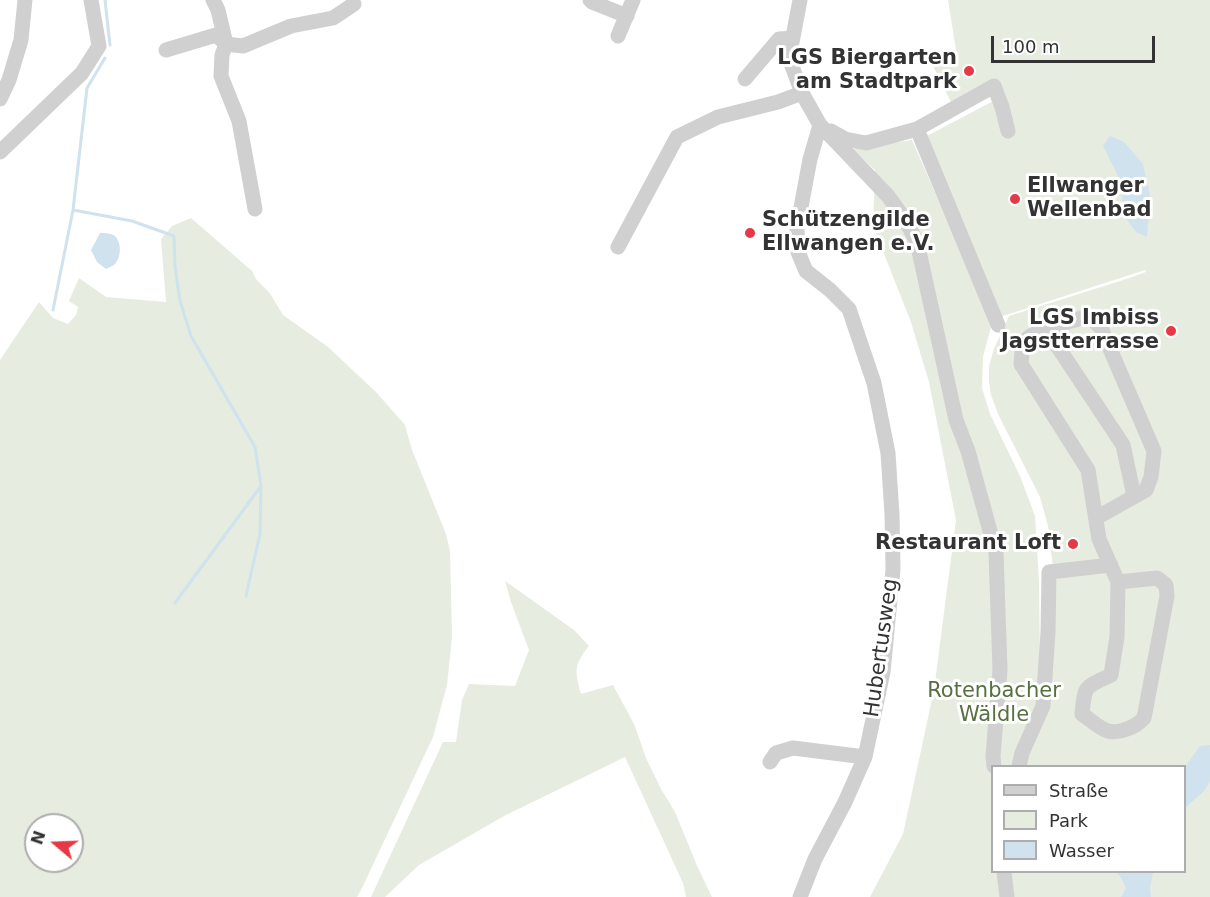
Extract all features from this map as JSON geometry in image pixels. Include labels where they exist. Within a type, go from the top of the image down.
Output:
[{"type":"street","points":[[0,99],[9,80],[21,40],[24,0]]},
{"type":"street","points":[[0,152],[82,73],[99,46],[91,0]]},
{"type":"street","points":[[213,0],[218,10],[226,44],[222,55],[221,76],[239,121],[255,209]]},
{"type":"street","points":[[590,0],[627,16]]},
{"type":"street","points":[[618,36],[633,0]]},
{"type":"street","points":[[800,0],[789,58],[802,93],[820,125],[888,196],[904,218],[917,242],[956,420],[968,451],[996,553],[1000,670],[994,765]]},
{"type":"street","points":[[166,50],[216,35],[226,44],[243,46],[291,26],[333,18],[354,3]]},
{"type":"street","points":[[745,79],[779,39],[793,39]]},
{"type":"street","points":[[820,125],[845,139],[866,142],[916,129],[994,86],[1008,131]]},
{"type":"street","points":[[618,247],[677,137],[718,117],[778,102],[802,93]]},
{"type":"street","name":"Hubertusweg","points":[[800,897],[815,858],[845,802],[865,757],[883,672],[893,569],[888,453],[874,383],[849,309],[806,271],[798,252],[797,229],[803,194],[820,125]]},
{"type":"street","points":[[916,129],[998,325]]},
{"type":"street","points":[[1096,518],[1146,490],[1151,477],[1154,451],[1101,328],[1086,317],[1035,332],[1027,338],[1023,347],[1021,364],[1088,471],[1099,540],[1118,582],[1117,637],[1111,675],[1087,686],[1084,692],[1082,714],[1106,731],[1116,733],[1137,725],[1144,718],[1167,596],[1166,585],[1157,578],[1118,582]]},
{"type":"street","points":[[1046,329],[1124,445],[1134,496]]},
{"type":"street","points":[[1019,765],[1022,753],[1043,706],[1049,572],[1111,565]]},
{"type":"street","points":[[770,762],[776,753],[793,748],[865,757]]},
{"type":"street","points":[[1004,873],[1007,897]]},
{"type":"green space","name":"Rotenbacher Wäldle","points":[[948,0],[1210,0],[1210,897],[870,897],[903,834],[934,690],[956,520],[929,382],[911,322],[873,226],[875,170],[852,149],[912,140],[992,323],[983,357],[982,388],[990,414],[1020,476],[1035,516],[1040,663],[1053,568],[1048,526],[1040,497],[998,414],[991,395],[989,366],[1009,316],[1146,272],[1145,270],[1000,317],[921,139],[999,98],[1003,92],[951,102],[927,54],[956,50]]},
{"type":"green space","points":[[191,218],[252,271],[256,279],[269,292],[283,315],[328,347],[376,392],[405,425],[412,450],[446,534],[450,551],[452,637],[447,685],[433,737],[357,897],[0,897],[0,360],[39,302],[53,318],[68,324],[76,315],[78,307],[69,301],[79,278],[106,297],[166,302],[161,239],[172,226]]},
{"type":"green space","points":[[505,581],[574,630],[589,646],[580,659],[577,669],[581,694],[613,685],[634,724],[646,758],[675,812],[712,897],[686,897],[683,883],[625,757],[504,816],[419,865],[385,897],[371,897],[443,742],[456,742],[462,700],[469,684],[515,686],[529,650]]},
{"type":"water","points":[[1110,136],[1124,142],[1143,164],[1150,196],[1147,237],[1136,232],[1124,216],[1121,182],[1103,146]]},
{"type":"water","points":[[100,233],[115,236],[120,246],[117,261],[106,269],[97,262],[91,250]]},
{"type":"water","points":[[1210,745],[1210,781],[1205,790],[1186,807],[1186,766],[1200,746]]},
{"type":"water","points":[[1118,873],[1153,873],[1151,897],[1121,897],[1126,888]]},
{"type":"waterway","points":[[105,0],[110,45]]},
{"type":"waterway","points":[[53,310],[73,210],[87,88],[105,58]]},
{"type":"waterway","points":[[73,210],[132,221],[174,236],[175,267],[180,301],[191,336],[255,447],[261,486],[260,534],[246,596]]},
{"type":"waterway","points":[[175,603],[261,486]]},
{"type":"place","name":"LGS Biergarten am Stadtpark","points":[[969,71]]},
{"type":"place","name":"Ellwanger Wellenbad","points":[[1015,199]]},
{"type":"place","name":"Schützengilde Ellwangen e.V.","points":[[750,233]]},
{"type":"place","name":"LGS Imbiss Jagstterrasse","points":[[1171,331]]},
{"type":"place","name":"Restaurant Loft","points":[[1073,544]]}]
